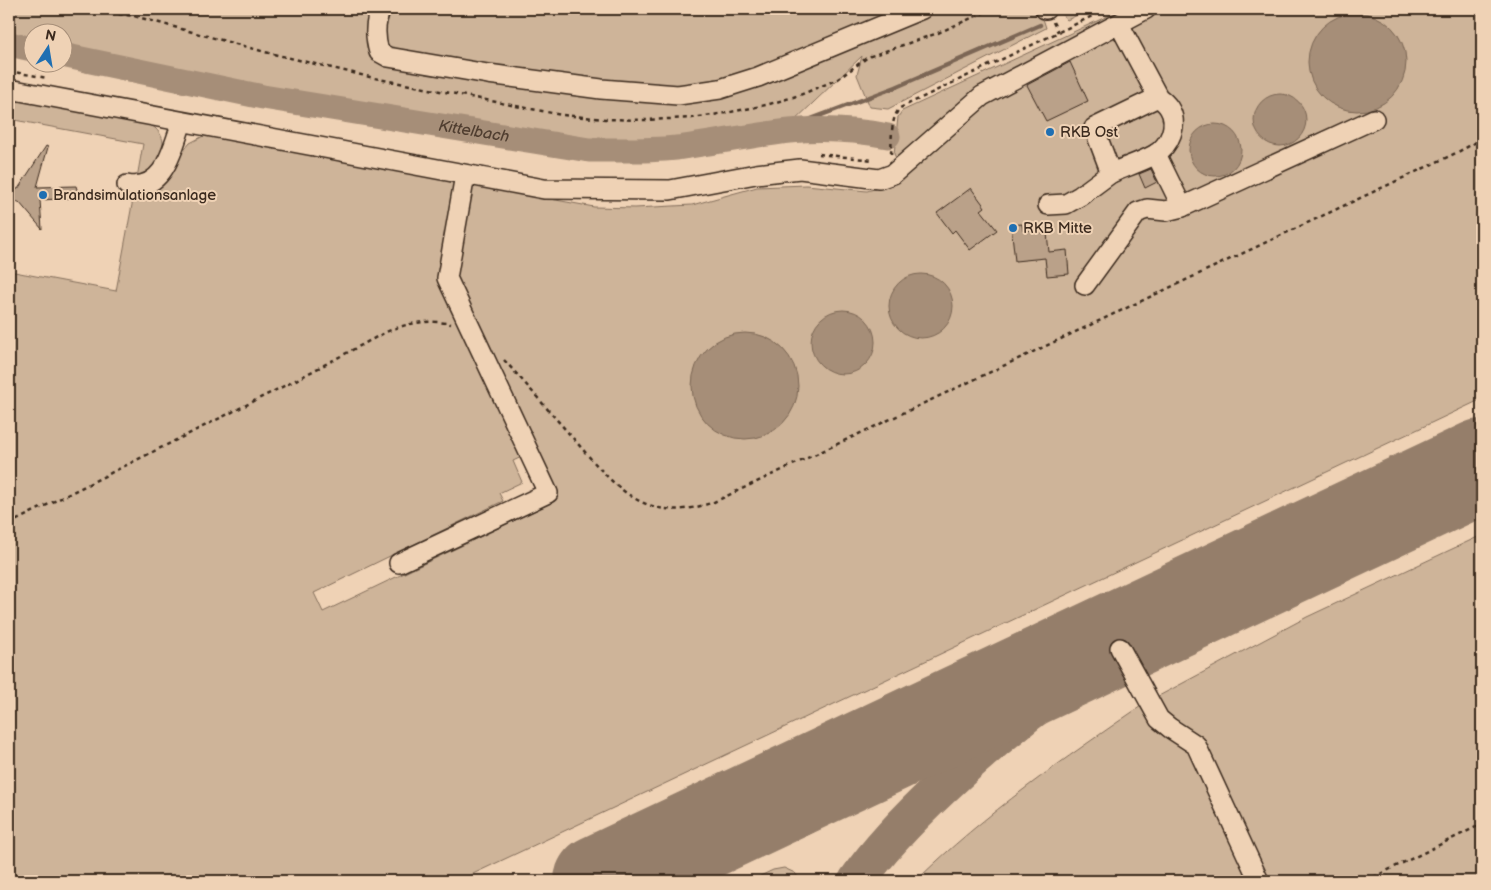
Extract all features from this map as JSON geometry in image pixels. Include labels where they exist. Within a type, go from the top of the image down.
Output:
[{"type":"lane","points":[[381,9],[376,26],[376,41],[379,52],[388,57],[488,74],[601,89],[678,95],[720,89],[758,77],[922,9]]},
{"type":"lane","points":[[9,89],[544,189],[670,190],[756,174],[800,169],[879,179],[893,174],[982,96],[1113,16],[1146,9]]},
{"type":"lane","points":[[1048,205],[1066,204],[1111,173],[1156,154],[1169,140],[1174,125],[1168,106],[1158,97],[1113,16]]},
{"type":"lane","points":[[1111,173],[1094,128],[1158,97]]},
{"type":"lane","points":[[1085,285],[1138,212],[1147,209],[1166,211],[1182,207],[1374,119]]},
{"type":"lane","points":[[127,185],[143,186],[159,176],[174,147],[182,122]]},
{"type":"lane","points":[[1156,154],[1182,207]]},
{"type":"lane","points":[[400,563],[548,493],[447,278],[465,175]]},
{"type":"lane","points":[[1120,648],[1159,719],[1196,745],[1259,881]]},
{"type":"path","points":[[838,79],[868,57],[938,33],[992,9]]},
{"type":"path","points":[[890,159],[894,119],[900,108],[1113,16]]},
{"type":"path","points":[[9,71],[48,78]]},
{"type":"path","points":[[499,354],[604,474],[623,492],[635,499],[661,508],[674,509],[701,506],[714,502],[1429,166],[1482,139]]},
{"type":"path","points":[[812,153],[875,161]]},
{"type":"path","points":[[9,524],[397,327],[422,322],[435,322],[448,323],[472,332]]},
{"type":"path","points":[[1366,881],[1482,824]]},
{"type":"shaded area","points":[[9,9],[1040,9],[1046,28],[888,109],[870,107],[857,75],[862,56],[790,125],[721,135],[596,145],[72,51],[72,22],[22,22],[22,41],[9,39]]},
{"type":"shaded area","points":[[1057,9],[1090,9],[1067,20]]},
{"type":"shaded area","points":[[1123,9],[1132,9],[897,160],[894,154],[898,117],[902,111]]},
{"type":"shaded area","points":[[1163,9],[1482,9],[1482,399],[458,881],[9,881],[9,271],[116,291],[134,194],[180,155],[190,143],[211,132],[457,178],[444,276],[526,455],[513,461],[522,482],[499,493],[503,501],[314,593],[323,612],[555,501],[454,282],[466,191],[474,185],[594,207],[635,208],[692,205],[757,187],[806,185],[867,191],[889,185],[982,105]]},
{"type":"shaded area","points":[[1357,13],[1376,16],[1392,27],[1403,43],[1406,62],[1403,81],[1392,97],[1376,108],[1357,111],[1338,108],[1322,97],[1311,81],[1308,62],[1311,43],[1322,27],[1338,16]]},
{"type":"shaded area","points":[[1280,94],[1294,98],[1302,106],[1306,120],[1302,134],[1294,142],[1280,146],[1266,142],[1258,134],[1254,120],[1258,106],[1266,98]]},
{"type":"shaded area","points":[[9,96],[147,122],[160,134],[163,145],[162,151],[152,173],[137,178],[143,144],[9,119]]},
{"type":"shaded area","points":[[1215,124],[1225,126],[1233,132],[1239,140],[1241,150],[1239,160],[1233,168],[1225,174],[1215,176],[1205,174],[1197,168],[1191,160],[1189,150],[1191,140],[1197,132],[1205,126]]},
{"type":"shaded area","points":[[921,274],[939,279],[944,283],[948,288],[953,306],[948,324],[944,329],[939,333],[921,338],[903,333],[898,329],[894,324],[889,306],[894,288],[898,283],[903,279]]},
{"type":"shaded area","points":[[843,310],[861,315],[866,319],[870,324],[875,342],[870,360],[866,365],[861,369],[843,374],[825,369],[820,365],[816,360],[811,342],[816,324],[820,319],[825,315]]},
{"type":"shaded area","points":[[745,333],[765,337],[782,349],[794,366],[798,386],[794,406],[782,423],[765,435],[745,439],[725,435],[708,423],[696,406],[692,386],[696,366],[708,349],[725,337]]},
{"type":"shaded area","points":[[1482,535],[1482,881],[1264,881],[1207,756],[1171,724],[1155,698],[1307,617]]},
{"type":"shaded area","points":[[1144,704],[1192,746],[1255,881],[916,881],[969,832],[997,810],[1055,766]]},
{"type":"shaded area","points":[[784,868],[795,873],[801,881],[750,881],[773,870]]},
{"type":"building","points":[[1070,62],[1088,101],[1046,121],[1027,85]]},
{"type":"building","name":"Brandsimulationsanlage","points":[[46,146],[48,147],[37,187],[76,186],[78,193],[77,198],[40,200],[42,229],[19,202],[9,202],[9,189],[18,189]]},
{"type":"building","points":[[1151,169],[1157,182],[1145,188],[1139,174]]},
{"type":"building","points":[[971,188],[985,207],[981,210],[997,230],[970,250],[955,230],[952,233],[937,213]]},
{"type":"building","points":[[1022,224],[1023,231],[1041,229],[1042,234],[1047,233],[1049,252],[1067,250],[1069,274],[1047,276],[1045,258],[1015,261],[1011,225]]},
{"type":"waterway","points":[[1065,12],[1073,9]]},
{"type":"waterway","points":[[789,131],[803,122],[896,87],[1040,25]]},
{"type":"waterway","name":"Kittelbach","points":[[9,44],[22,47]]},
{"type":"waterway","name":"Kittelbach","points":[[72,57],[263,97],[589,150],[676,148],[802,130],[839,130],[888,136]]},
{"type":"taxiway","points":[[857,881],[897,831],[920,808],[963,767],[1028,713],[1119,649],[1227,587]]},
{"type":"runway","points":[[601,881],[1482,466]]},
{"type":"place","name":"RKB Ost","points":[[1050,132]]},
{"type":"place","name":"Brandsimulationsanlage","points":[[43,195]]},
{"type":"place","name":"RKB Mitte","points":[[1013,228]]}]
